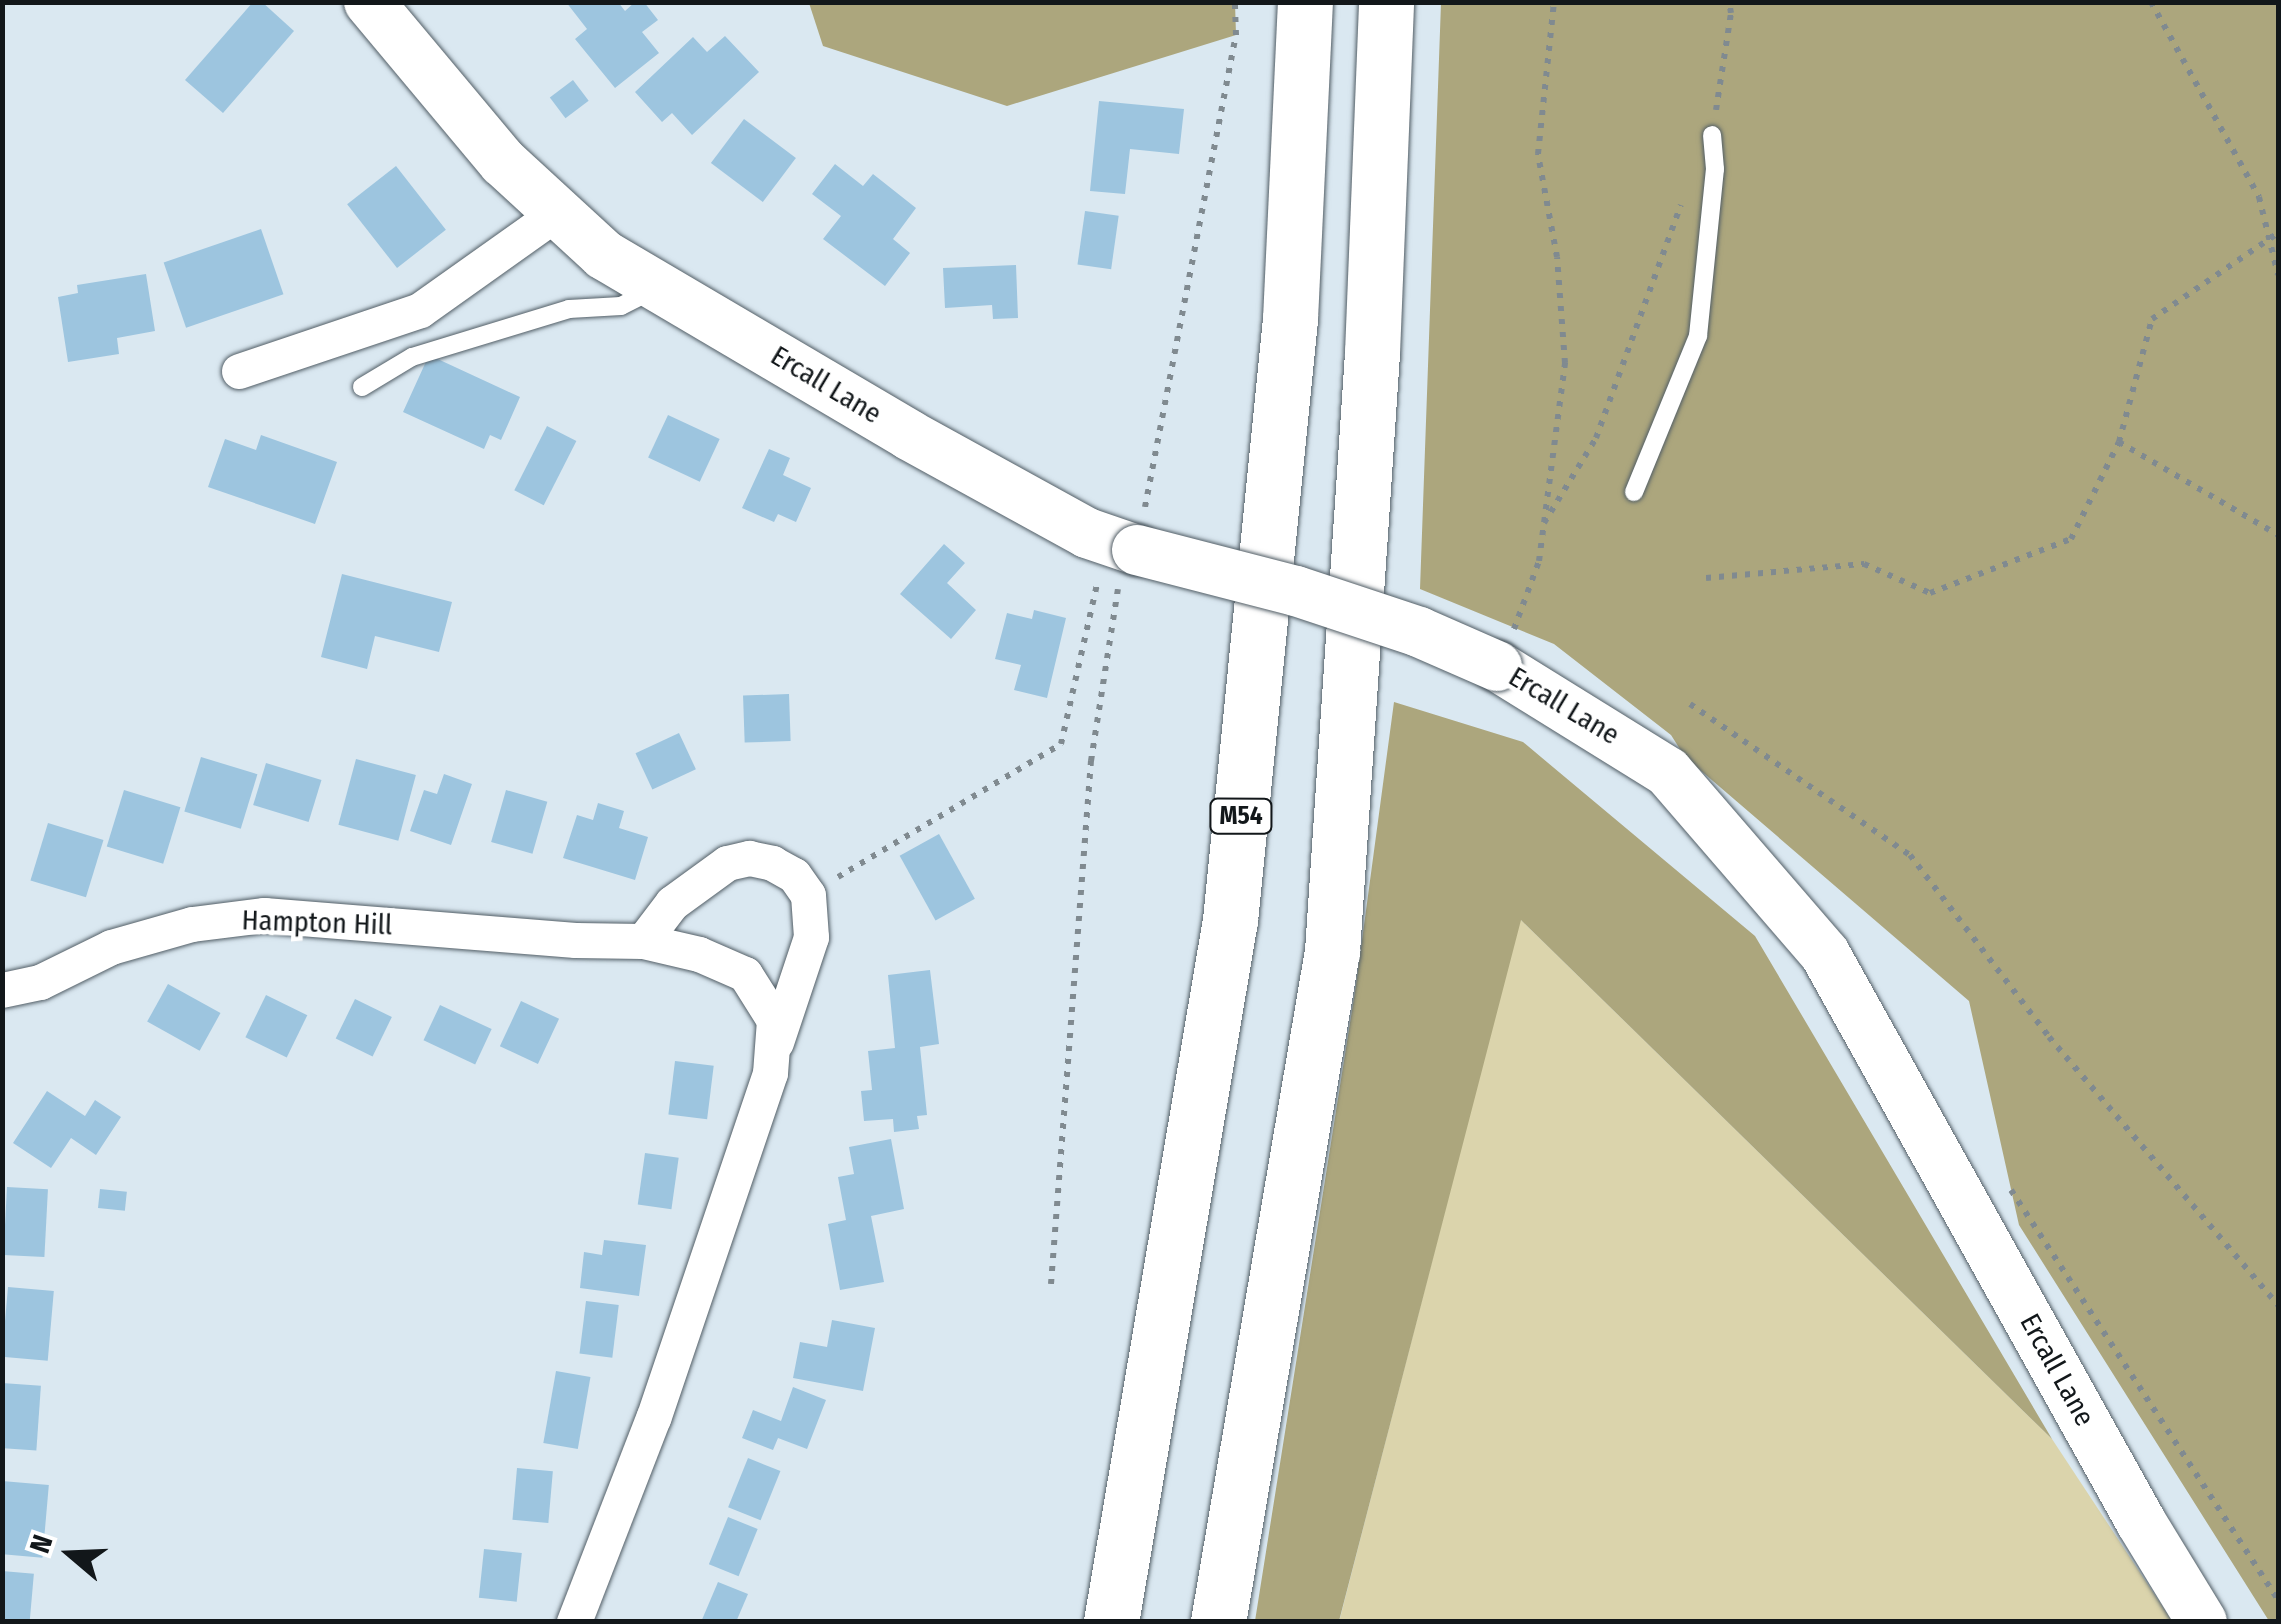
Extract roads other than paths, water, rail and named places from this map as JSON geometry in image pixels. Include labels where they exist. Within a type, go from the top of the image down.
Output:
[{"type":"highway","name":"M54","points":[[1111,1622],[1230,920],[1290,320],[1305,2]]},
{"type":"highway","points":[[1218,1622],[1332,951],[1372,353],[1386,2]]},
{"type":"street","name":"Ercall Lane","points":[[369,2],[503,162],[604,254],[658,287],[910,435],[1122,545],[1296,591],[1419,632],[1497,666],[1668,772],[1825,954],[2131,1505],[2202,1622]]},
{"type":"street","points":[[239,371],[420,310],[558,212]]},
{"type":"street","name":"Hampton Hill","points":[[642,940],[672,903],[727,862],[749,858],[772,863],[794,875],[808,895],[811,937],[774,1048]]},
{"type":"street","name":"Hampton Hill","points":[[2,990],[40,982],[111,947],[192,924],[264,915],[575,940],[642,940],[699,954],[745,974],[774,1020],[770,1073],[653,1418],[574,1622]]},
{"type":"lane","points":[[1634,492],[1698,336],[1715,168],[1712,135]]},
{"type":"lane","points":[[362,387],[412,357],[569,309],[622,306],[658,287]]}]
